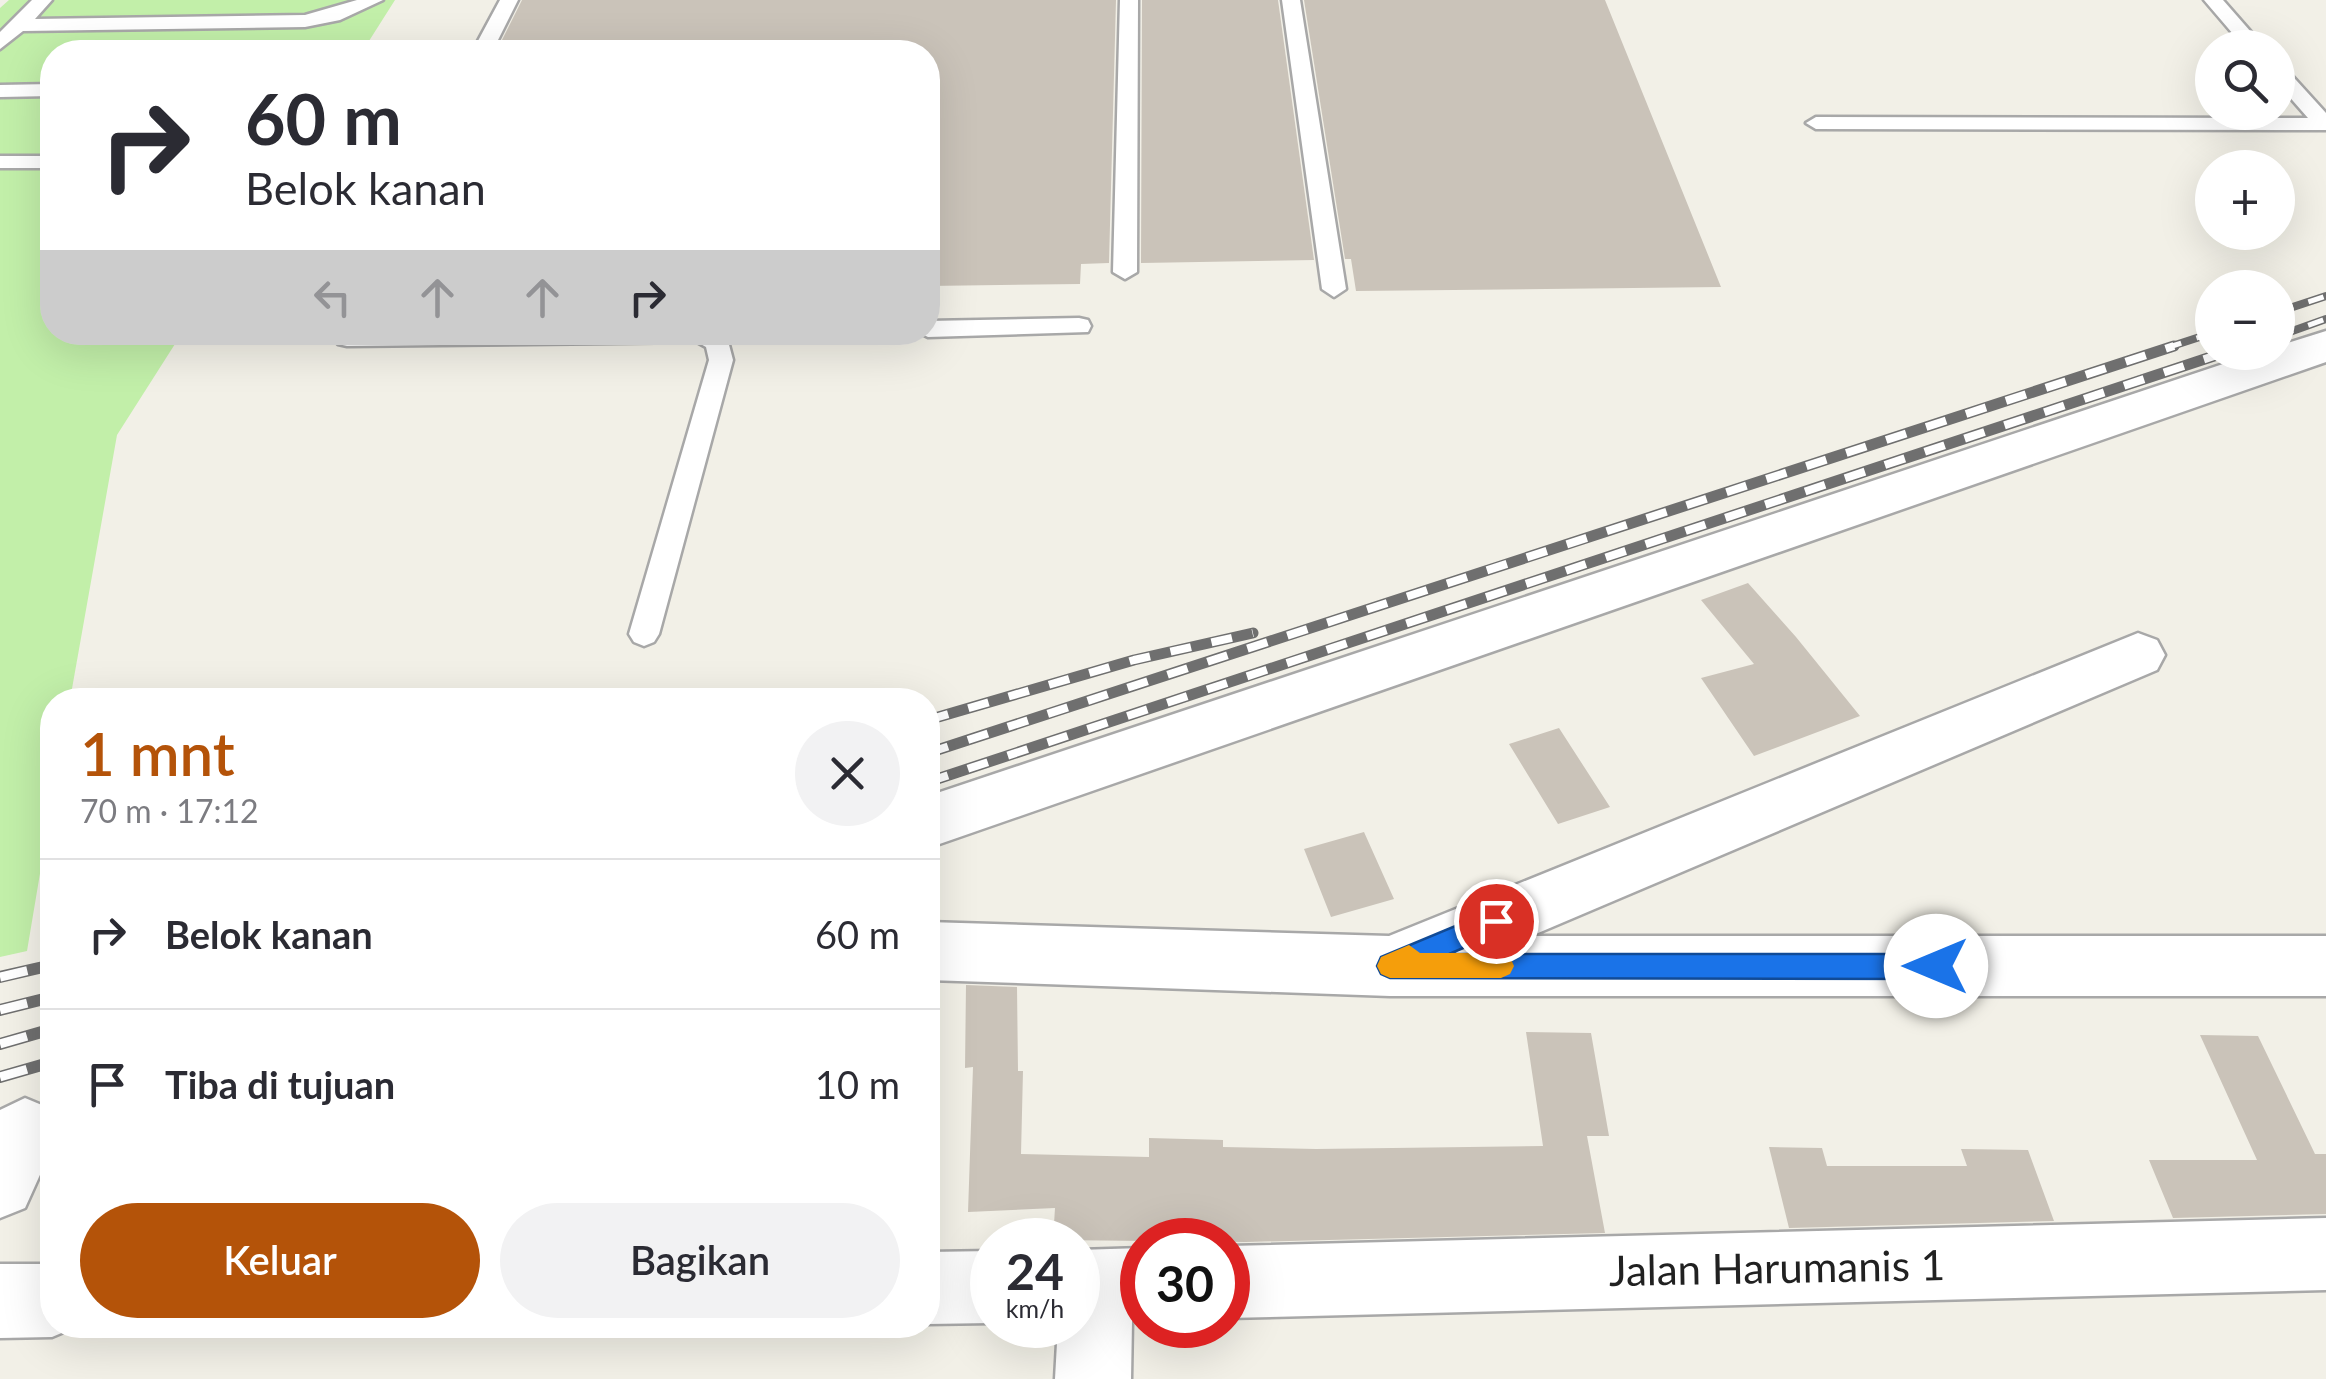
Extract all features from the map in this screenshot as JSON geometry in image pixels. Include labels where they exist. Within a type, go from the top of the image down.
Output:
[{"type":"street","points":[[940,818],[2326,346]]},
{"type":"street","points":[[1390,966],[2138,654]]},
{"type":"street","points":[[940,951],[1390,966],[2326,966]]},
{"type":"street","name":"Jalan Harumanis 1","points":[[1250,1281],[2326,1254]]},
{"type":"street","points":[[1093,1379],[1105,1285]]},
{"type":"street","points":[[940,1288],[970,1287]]},
{"type":"street","points":[[0,1301],[40,1300]]},
{"type":"lane","points":[[0,43],[42,0]]},
{"type":"lane","points":[[18,25],[305,21],[334,16],[374,0]]},
{"type":"lane","points":[[488,40],[508,0]]},
{"type":"lane","points":[[1124,272],[1128,0]]},
{"type":"lane","points":[[1292,0],[1334,290]]},
{"type":"lane","points":[[2213,0],[2240,30]]},
{"type":"lane","points":[[0,91],[40,90]]},
{"type":"lane","points":[[2295,91],[2325,124]]},
{"type":"lane","points":[[1816,122],[2325,124]]},
{"type":"lane","points":[[0,162],[40,162]]},
{"type":"lane","points":[[940,329],[1079,326]]},
{"type":"lane","points":[[644,634],[721,360],[717,345]]},
{"type":"green space","points":[[9,0],[395,0],[370,40],[40,40],[40,345],[174,345],[117,435],[72,688],[40,688],[40,874],[27,951],[0,957],[0,8]]},
{"type":"building","points":[[522,0],[1116,0],[1109,263],[1081,264],[1080,284],[940,286],[940,40],[502,40]]},
{"type":"building","points":[[1142,0],[1278,0],[1314,260],[1141,263]]},
{"type":"building","points":[[1304,0],[1605,0],[1721,287],[1356,291],[1351,259],[1345,259]]},
{"type":"building","points":[[1748,583],[1860,716],[1754,756],[1701,678],[1754,664],[1701,600]]},
{"type":"building","points":[[1559,728],[1610,807],[1558,824],[1509,744]]},
{"type":"building","points":[[1364,832],[1394,899],[1331,917],[1304,849]]},
{"type":"building","points":[[966,985],[1017,987],[1018,1071],[1023,1071],[1021,1154],[1149,1157],[1149,1138],[1223,1140],[1223,1147],[1316,1149],[1543,1146],[1526,1032],[1591,1033],[1609,1136],[1587,1136],[1605,1233],[1250,1242],[1250,1218],[1120,1218],[1120,1241],[1100,1240],[1100,1218],[1054,1218],[1055,1208],[968,1212],[973,1067],[965,1068]]},
{"type":"building","points":[[2200,1035],[2258,1036],[2315,1154],[2326,1154],[2326,1214],[2173,1218],[2149,1160],[2257,1160]]},
{"type":"building","points":[[1769,1147],[1822,1148],[1827,1166],[1967,1166],[1961,1149],[2028,1150],[2054,1221],[1789,1228]]},
{"type":"railway","points":[[2295,306],[2326,296]]},
{"type":"railway","points":[[2295,330],[2326,319]]},
{"type":"railway","points":[[2166,348],[2195,339]]},
{"type":"railway","points":[[940,749],[2174,346]]},
{"type":"railway","points":[[940,778],[2195,362]]},
{"type":"railway","points":[[940,717],[1134,660],[1253,633]]},
{"type":"railway","points":[[0,977],[40,968]]},
{"type":"railway","points":[[0,1010],[40,1000]]},
{"type":"railway","points":[[0,1044],[40,1032]]},
{"type":"railway","points":[[0,1077],[40,1065]]},
{"type":"slow traffic","points":[[1409,958],[1390,966],[1501,966]]},
{"type":"route","points":[[1496,921],[1390,966],[1936,966]]}]
